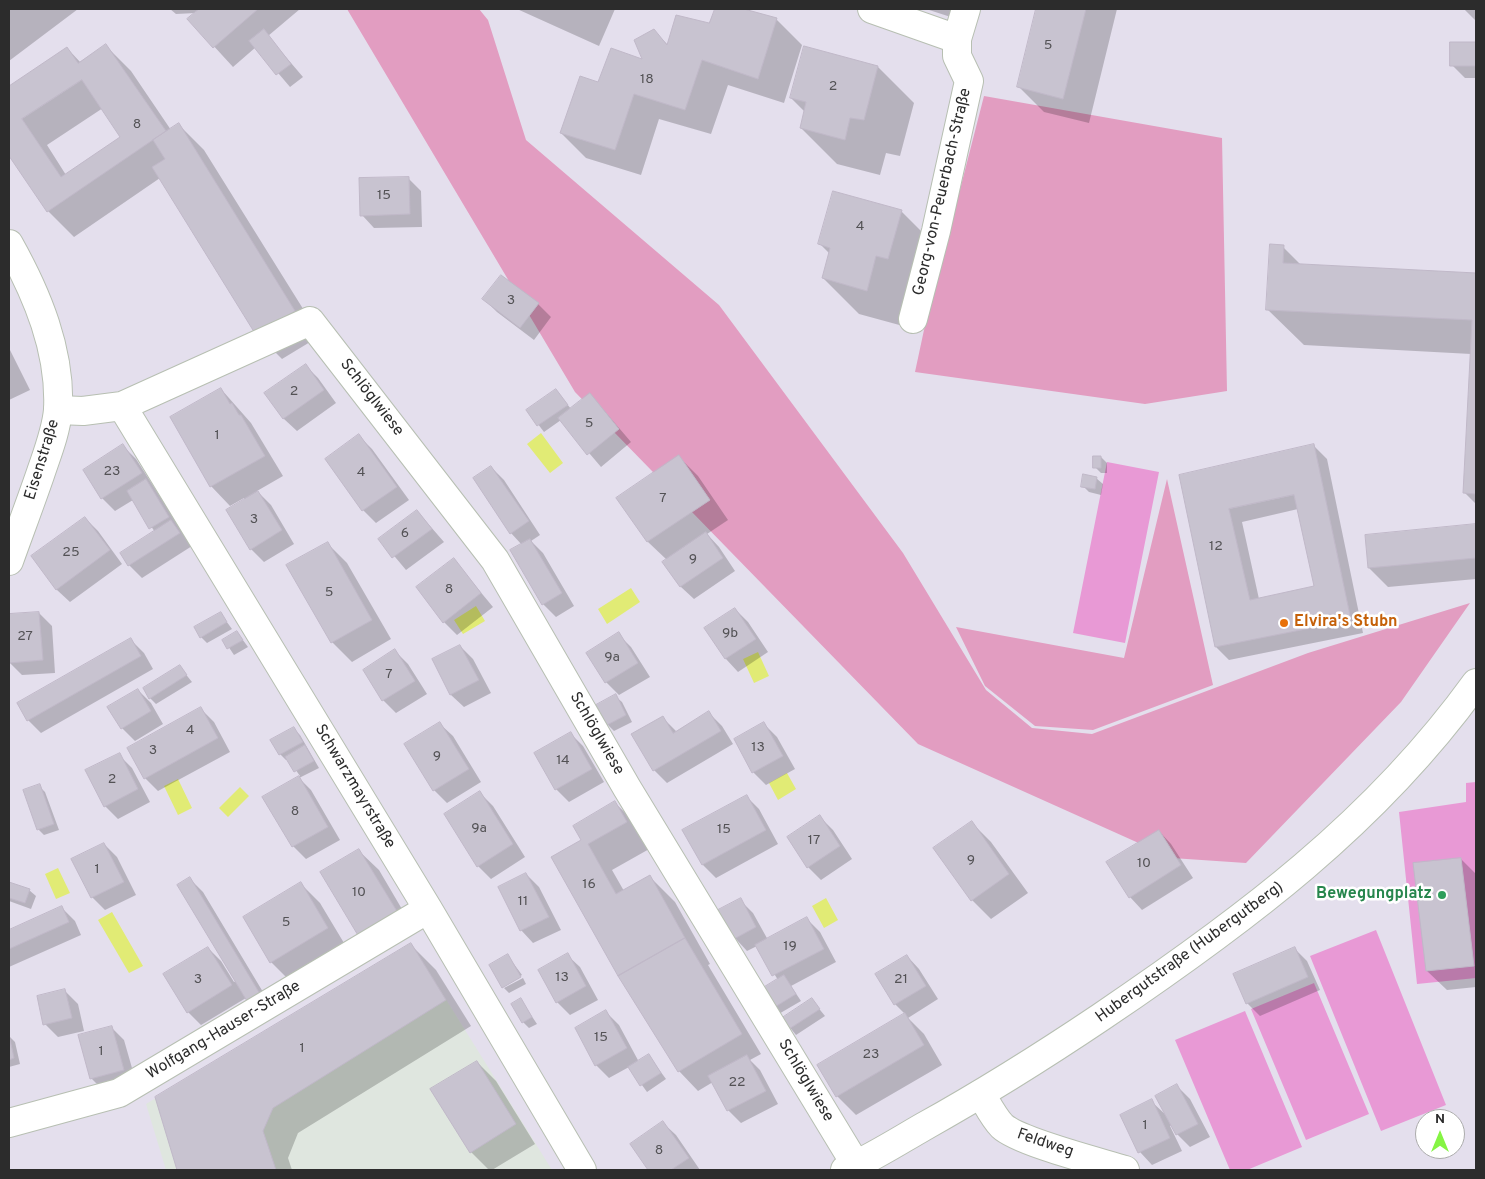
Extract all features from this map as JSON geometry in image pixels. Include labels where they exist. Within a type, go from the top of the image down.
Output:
[{"type":"street","points":[[872,9],[957,38]]},
{"type":"street","name":"Georg-von-Peuerbach-Straße","points":[[913,319],[936,231],[969,81],[958,56],[957,38],[966,9]]},
{"type":"street","name":"Eisenstraße","points":[[9,244],[33,293],[51,344],[58,410],[51,444],[9,561]]},
{"type":"street","name":"Schlöglwiese","points":[[122,406],[310,321],[495,560],[627,788],[853,1168]]},
{"type":"street","points":[[58,410],[83,411],[122,406]]},
{"type":"street","name":"Schwarzmayrstraße","points":[[122,406],[428,909],[582,1170]]},
{"type":"street","name":"Hubergutstraße (Hubergutberg)","points":[[853,1168],[981,1094],[1063,1043],[1230,928],[1294,878],[1337,840],[1406,770],[1449,722],[1476,684]]},
{"type":"street","name":"Wolfgang-Hauser-Straße","points":[[9,1124],[119,1093],[428,909]]},
{"type":"street","name":"Feldweg","points":[[981,1094],[1001,1125],[1008,1130],[1026,1139],[1125,1170]]},
{"type":"shaded area","points":[[347,9],[479,9],[488,20],[526,140],[719,305],[903,553],[986,690],[1032,728],[1092,734],[1308,653],[1470,603],[1401,702],[1246,863],[1172,858],[918,744],[575,392]]},
{"type":"shaded area","points":[[984,96],[1222,138],[1227,391],[1145,404],[915,372]]},
{"type":"shaded area","points":[[541,433],[563,463],[550,473],[527,444]]},
{"type":"shaded area","points":[[1107,462],[1159,472],[1125,643],[1073,633]]},
{"type":"shaded area","points":[[1167,479],[1213,685],[1093,730],[1035,726],[985,686],[956,627],[1124,658]]},
{"type":"shaded area","points":[[631,588],[640,602],[607,624],[598,609]]},
{"type":"shaded area","points":[[476,606],[485,621],[463,634],[454,620]]},
{"type":"shaded area","points":[[758,652],[769,676],[754,683],[743,659]]},
{"type":"shaded area","points":[[787,773],[796,789],[778,800],[769,783]]},
{"type":"shaded area","points":[[178,779],[192,808],[178,815],[164,786]]},
{"type":"shaded area","name":"Bewegungplatz","points":[[1476,782],[1476,978],[1417,984],[1399,812],[1466,802],[1466,783]]},
{"type":"shaded area","points":[[240,787],[249,796],[228,817],[219,808]]},
{"type":"shaded area","points":[[58,868],[70,893],[56,899],[45,874]]},
{"type":"shaded area","points":[[826,898],[838,920],[824,928],[812,906]]},
{"type":"shaded area","points":[[112,912],[143,966],[129,973],[98,920]]},
{"type":"shaded area","points":[[1376,930],[1446,1105],[1436,1109],[1415,1109],[1415,1117],[1381,1131],[1310,956]]},
{"type":"shaded area","points":[[411,943],[552,1170],[166,1170],[146,1104]]},
{"type":"shaded area","points":[[1314,983],[1369,1114],[1306,1140],[1251,1009]]},
{"type":"shaded area","points":[[1245,1011],[1302,1147],[1247,1170],[1230,1170],[1175,1040]]},
{"type":"building","points":[[199,9],[258,9],[213,48],[187,19]]},
{"type":"building","points":[[715,9],[744,9],[777,18],[758,79],[702,60],[685,110],[634,94],[615,150],[560,133],[580,76],[598,82],[611,48],[642,59],[634,40],[654,29],[667,45],[676,15],[709,23]]},
{"type":"building","points":[[1036,9],[1086,9],[1063,99],[1017,87]]},
{"type":"building","points":[[264,29],[291,64],[276,75],[249,41]]},
{"type":"building","points":[[1450,42],[1476,42],[1476,66],[1450,66]]},
{"type":"building","points":[[106,44],[166,131],[47,212],[9,156],[9,86],[67,47],[78,63]],"holes":[[[82,80],[120,137],[61,177],[22,119]]]},
{"type":"building","points":[[804,46],[878,66],[864,120],[850,118],[845,140],[800,128],[806,102],[790,98]]},
{"type":"building","points":[[179,123],[295,311],[256,335],[152,167],[165,159],[153,140]]},
{"type":"building","points":[[409,177],[410,214],[360,216],[359,178]]},
{"type":"building","points":[[833,191],[902,210],[888,259],[876,256],[867,291],[822,278],[830,248],[818,244]]},
{"type":"building","points":[[1270,244],[1284,245],[1283,263],[1476,273],[1476,494],[1463,493],[1472,320],[1266,310]]},
{"type":"building","points":[[501,275],[539,303],[520,328],[482,299]]},
{"type":"building","points":[[306,364],[324,390],[283,419],[264,393]]},
{"type":"building","points":[[221,388],[230,404],[232,403],[239,415],[241,415],[265,456],[210,487],[170,417]]},
{"type":"building","points":[[556,389],[568,405],[537,426],[526,410]]},
{"type":"building","points":[[590,393],[619,429],[587,455],[558,418]]},
{"type":"building","points":[[359,434],[397,487],[362,511],[325,459]]},
{"type":"building","points":[[123,444],[142,473],[101,499],[83,470]]},
{"type":"building","points":[[1314,444],[1351,620],[1215,647],[1179,475]],"holes":[[[1294,495],[1314,586],[1250,600],[1229,509]]]},
{"type":"building","points":[[679,455],[710,500],[647,542],[616,498]]},
{"type":"building","points":[[1093,456],[1101,456],[1101,468],[1093,468]]},
{"type":"building","points":[[491,466],[529,521],[510,534],[473,478]]},
{"type":"building","points":[[1083,474],[1097,477],[1095,489],[1081,487]]},
{"type":"building","points":[[146,479],[169,517],[149,529],[127,491]]},
{"type":"building","points":[[258,491],[282,530],[250,550],[226,510]]},
{"type":"building","points":[[417,510],[432,529],[392,558],[378,539]]},
{"type":"building","points":[[85,517],[110,550],[56,590],[31,556]]},
{"type":"building","points":[[171,520],[180,533],[128,566],[120,553]]},
{"type":"building","points":[[1476,524],[1476,558],[1368,568],[1365,535]]},
{"type":"building","points":[[706,532],[723,558],[680,587],[662,562]]},
{"type":"building","points":[[530,539],[562,593],[542,605],[510,550]]},
{"type":"building","points":[[328,542],[372,620],[331,643],[286,565]]},
{"type":"building","points":[[454,558],[481,593],[443,623],[416,587]]},
{"type":"building","points":[[735,608],[756,639],[725,659],[704,628]]},
{"type":"building","points":[[39,612],[43,660],[9,663],[9,614]]},
{"type":"building","points":[[221,612],[227,622],[200,638],[194,627]]},
{"type":"building","points":[[237,631],[243,640],[227,649],[222,640]]},
{"type":"building","points":[[619,632],[638,663],[605,683],[586,653]]},
{"type":"building","points":[[131,638],[141,656],[27,721],[17,703]]},
{"type":"building","points":[[460,645],[479,680],[450,695],[432,659]]},
{"type":"building","points":[[395,649],[415,681],[382,701],[363,670]]},
{"type":"building","points":[[180,665],[187,675],[149,699],[143,688]]},
{"type":"building","points":[[138,689],[151,711],[121,729],[107,707]]},
{"type":"building","points":[[616,694],[626,715],[607,725],[596,705]]},
{"type":"building","points":[[201,707],[218,738],[144,779],[127,748]]},
{"type":"building","points":[[709,711],[721,731],[653,771],[631,734],[663,716],[673,733]]},
{"type":"building","points":[[440,722],[469,769],[433,791],[404,744]]},
{"type":"building","points":[[764,722],[783,756],[752,773],[734,739]]},
{"type":"building","points":[[294,727],[303,742],[279,755],[270,740]]},
{"type":"building","points":[[571,732],[592,769],[555,790],[534,753]]},
{"type":"building","points":[[305,745],[314,761],[294,772],[285,757]]},
{"type":"building","points":[[120,753],[138,789],[104,807],[85,770]]},
{"type":"building","points":[[299,776],[328,827],[292,847],[262,797]]},
{"type":"building","points":[[40,784],[54,824],[37,830],[23,790]]},
{"type":"building","points":[[480,791],[513,844],[477,867],[444,814]]},
{"type":"building","points":[[747,795],[766,830],[702,865],[682,830]]},
{"type":"building","points":[[615,801],[627,822],[588,844],[616,894],[650,875],[685,938],[618,976],[551,857],[581,840],[573,826]]},
{"type":"building","points":[[820,815],[840,846],[807,868],[787,837]]},
{"type":"building","points":[[972,821],[1009,874],[971,901],[933,848]]},
{"type":"building","points":[[1159,830],[1181,865],[1129,898],[1106,862]]},
{"type":"building","points":[[104,843],[124,882],[91,898],[71,859]]},
{"type":"building","points":[[359,849],[398,913],[359,937],[320,872]]},
{"type":"building","points":[[1461,858],[1474,966],[1426,971],[1413,863]]},
{"type":"building","points":[[526,873],[549,917],[520,931],[498,887]]},
{"type":"building","points":[[190,877],[260,994],[247,1001],[177,885]]},
{"type":"building","points":[[9,882],[30,889],[25,903],[9,898]]},
{"type":"building","points":[[301,882],[328,928],[270,963],[243,917]]},
{"type":"building","points":[[741,898],[756,927],[734,939],[718,910]]},
{"type":"building","points":[[62,906],[69,922],[9,949],[9,930]]},
{"type":"building","points":[[807,917],[824,949],[772,976],[755,945]]},
{"type":"building","points":[[685,938],[742,1034],[678,1072],[618,976]]},
{"type":"building","points":[[411,943],[446,1000],[273,1108],[263,1131],[276,1170],[177,1170],[155,1097]]},
{"type":"building","points":[[208,947],[232,985],[187,1013],[163,974]]},
{"type":"building","points":[[1295,947],[1308,977],[1246,1004],[1233,974]]},
{"type":"building","points":[[568,953],[586,986],[556,1003],[538,970]]},
{"type":"building","points":[[508,954],[521,977],[502,988],[489,965]]},
{"type":"building","points":[[907,955],[926,986],[894,1005],[875,974]]},
{"type":"building","points":[[784,975],[796,994],[770,1010],[758,991]]},
{"type":"building","points":[[65,989],[72,1018],[43,1025],[37,996]]},
{"type":"building","points":[[521,998],[532,1017],[522,1023],[511,1004]]},
{"type":"building","points":[[812,998],[820,1009],[789,1029],[782,1018]]},
{"type":"building","points":[[606,1010],[627,1048],[595,1066],[575,1028]]},
{"type":"building","points":[[905,1013],[924,1045],[836,1097],[817,1065]]},
{"type":"building","points":[[112,1026],[124,1070],[90,1079],[78,1035]]},
{"type":"building","points":[[9,1035],[14,1058],[9,1060]]},
{"type":"building","points":[[649,1054],[661,1073],[640,1086],[628,1067]]},
{"type":"building","points":[[747,1055],[766,1091],[727,1111],[708,1076]]},
{"type":"building","points":[[477,1061],[516,1124],[470,1153],[430,1089]]},
{"type":"building","points":[[1177,1084],[1198,1124],[1176,1135],[1155,1096]]},
{"type":"building","points":[[1152,1099],[1170,1138],[1138,1153],[1120,1115]]},
{"type":"building","points":[[663,1121],[689,1158],[671,1170],[648,1170],[630,1144]]},
{"type":"place","name":"Elvira's Stubn","points":[[1284,623]]},
{"type":"place","name":"Bewegungplatz","points":[[1442,895]]}]
